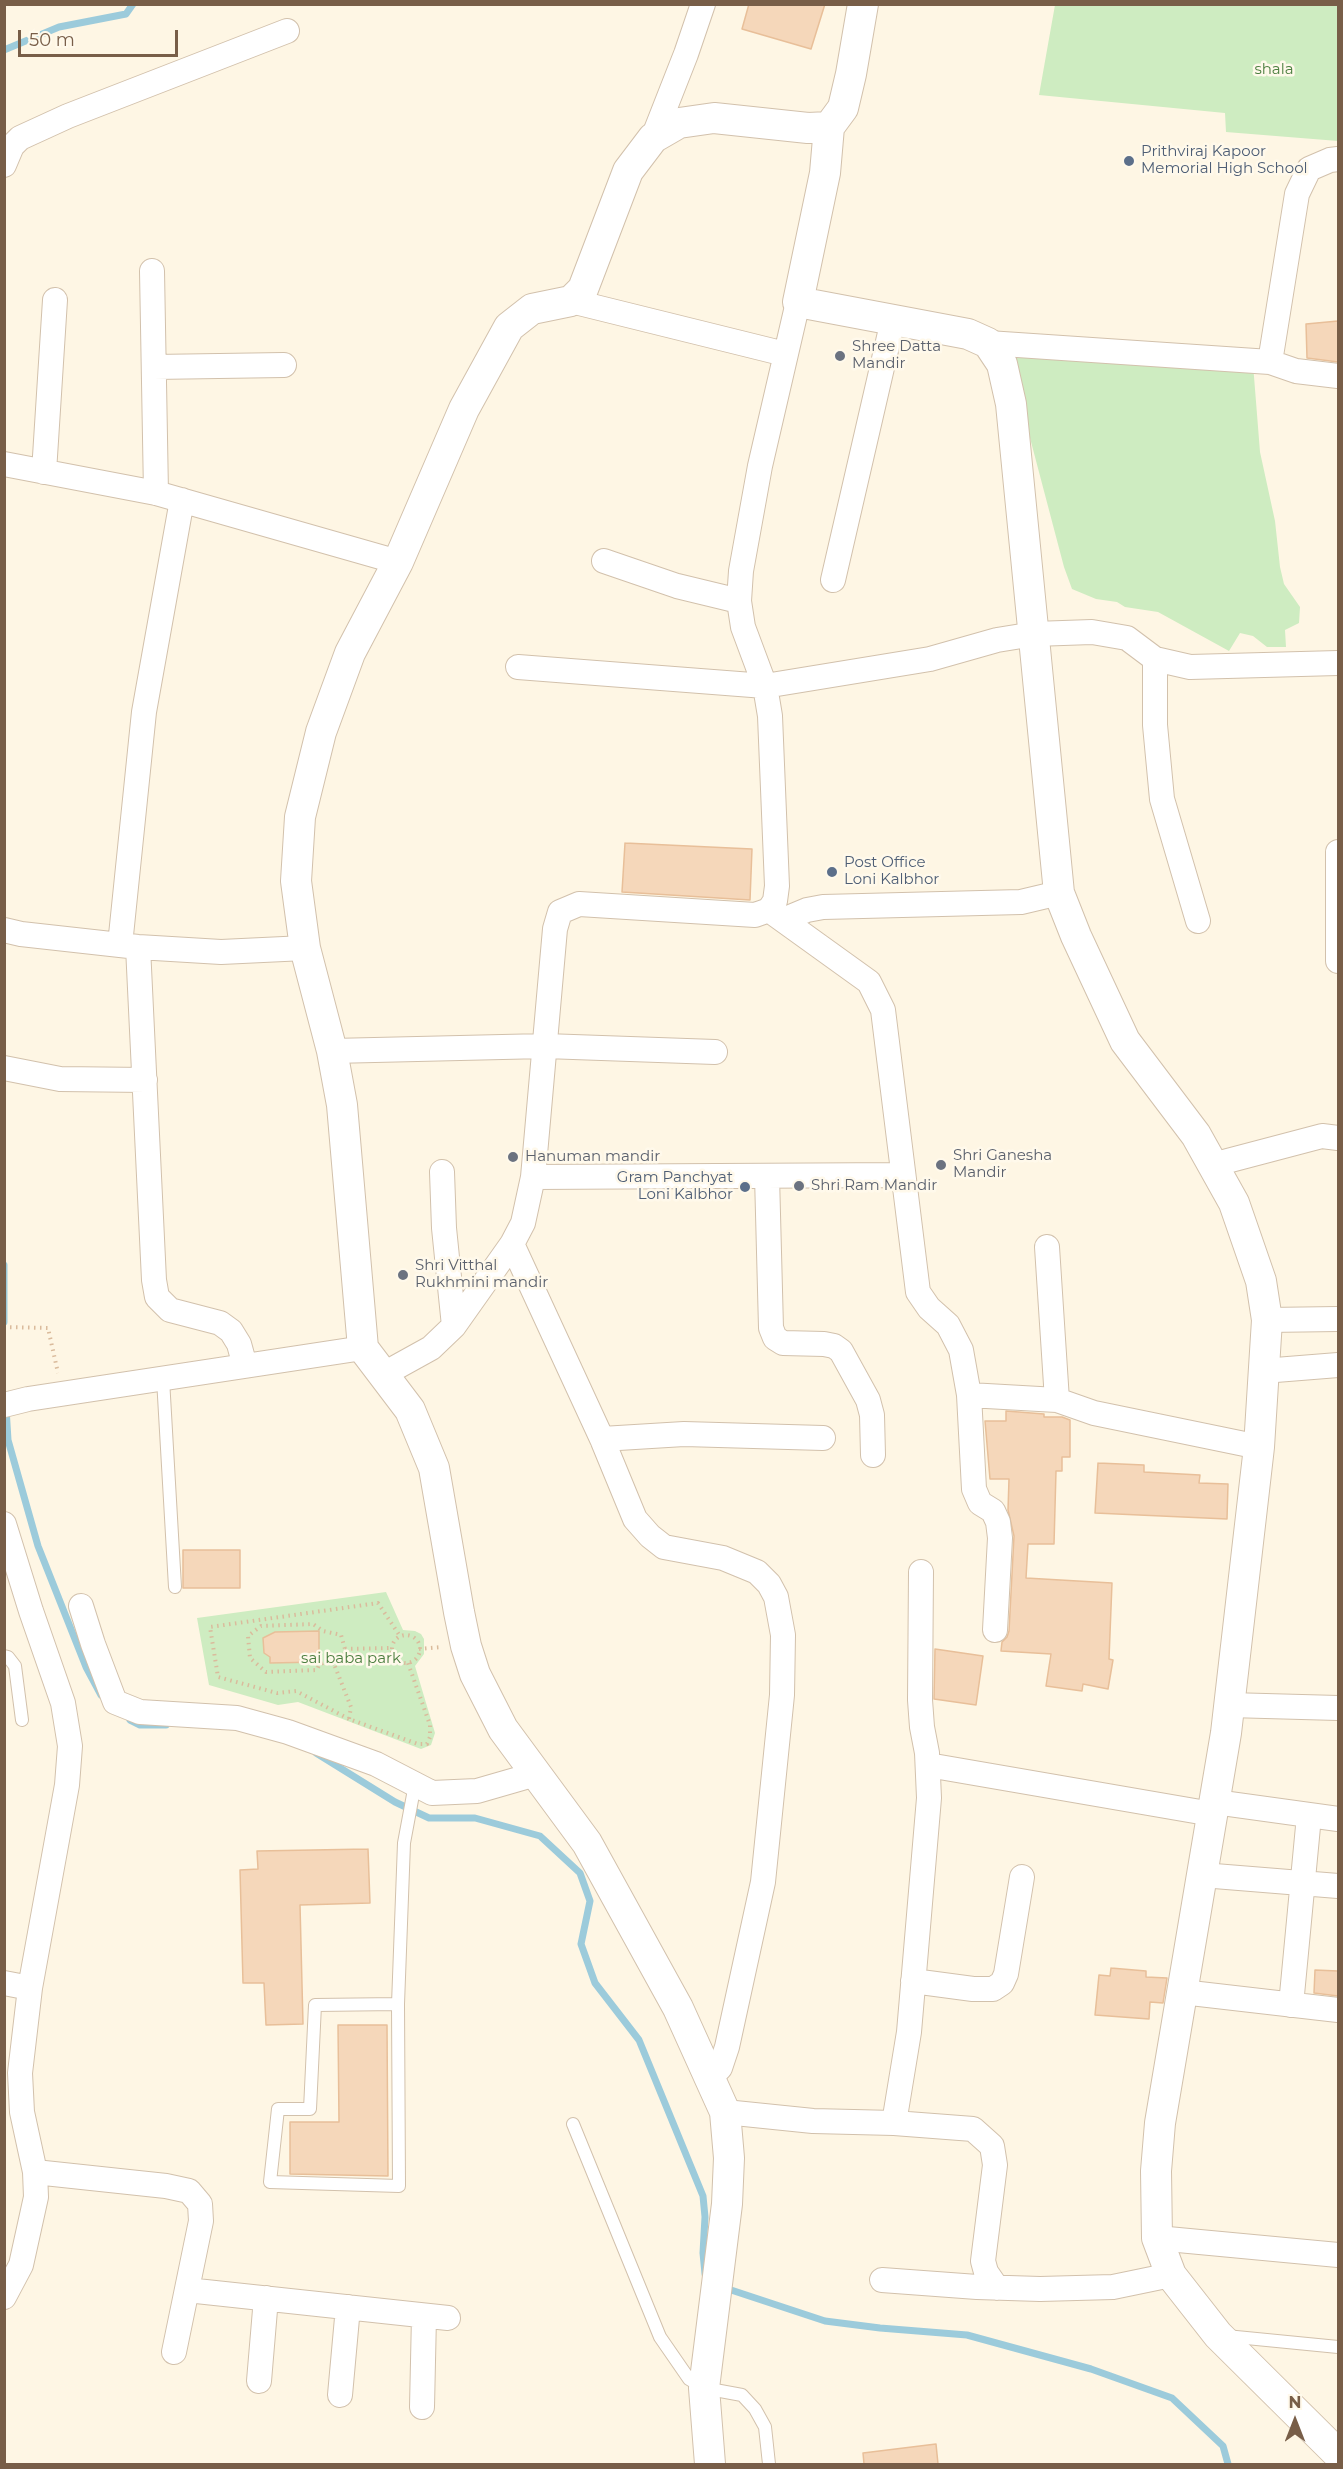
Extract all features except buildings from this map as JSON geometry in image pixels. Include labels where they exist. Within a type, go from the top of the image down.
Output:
[{"type":"street","points":[[571,301],[583,289],[628,171],[653,138],[687,54],[703,4]]},
{"type":"street","points":[[776,915],[777,886],[770,716],[765,686],[743,627],[740,601],[741,572],[760,466],[825,173],[829,127],[843,108],[863,4]]},
{"type":"street","points":[[4,165],[12,147],[20,138],[68,116],[287,31]]},
{"type":"street","points":[[653,138],[679,123],[714,118],[808,128],[829,127]]},
{"type":"street","points":[[1270,362],[1297,194],[1309,169],[1338,159]]},
{"type":"street","points":[[152,271],[156,493]]},
{"type":"street","points":[[44,472],[55,300]]},
{"type":"street","points":[[710,2464],[704,2388],[727,2204],[729,2158],[725,2112],[708,2079],[678,2008],[587,1843],[503,1729],[475,1674],[459,1612],[434,1468],[410,1410],[363,1348],[342,1105],[332,1051],[305,948],[296,881],[300,816],[321,732],[350,653],[398,562],[464,409],[509,327],[532,309],[571,301],[785,354]]},
{"type":"street","points":[[798,302],[969,334],[988,343],[1270,362],[1296,370],[1338,376]]},
{"type":"street","points":[[833,580],[893,320]]},
{"type":"street","points":[[988,343],[1002,364],[1011,404],[1059,893],[1076,936],[1125,1041],[1196,1135],[1234,1203],[1261,1281],[1268,1320],[1259,1448],[1229,1705],[1214,1808],[1160,2123],[1156,2171],[1157,2238],[1171,2275],[1218,2335],[1338,2454]]},
{"type":"street","points":[[154,367],[284,365]]},
{"type":"street","points":[[4,464],[156,493],[398,562]]},
{"type":"street","points":[[182,500],[144,712],[129,946],[145,1080],[154,1280],[158,1297],[170,1310],[220,1323],[231,1331],[239,1344],[245,1366]]},
{"type":"street","points":[[604,561],[677,586],[740,601]]},
{"type":"street","points":[[518,667],[765,686],[930,659],[997,640],[1034,634],[1092,632],[1127,638],[1155,659],[1190,667],[1338,663]]},
{"type":"street","points":[[1155,659],[1155,725],[1162,799],[1198,921]]},
{"type":"street","points":[[1338,852],[1338,961]]},
{"type":"street","points":[[384,1374],[431,1348],[454,1326],[512,1244],[523,1223],[533,1177],[555,929],[560,912],[579,904],[776,915],[823,907],[1022,902],[1059,893]]},
{"type":"street","points":[[776,915],[869,982],[883,1010],[918,1292],[929,1308],[948,1325],[961,1350],[969,1395],[974,1489],[980,1503],[993,1511],[998,1522],[1000,1538],[995,1630]]},
{"type":"street","points":[[4,930],[129,946],[221,952],[305,948]]},
{"type":"street","points":[[332,1051],[545,1046],[715,1052]]},
{"type":"street","points":[[4,1068],[60,1079],[145,1080]]},
{"type":"street","points":[[1212,1165],[1322,1136],[1338,1138]]},
{"type":"street","points":[[442,1172],[444,1228],[454,1326]]},
{"type":"street","points":[[533,1177],[903,1175]]},
{"type":"street","points":[[767,1176],[771,1328],[775,1338],[783,1343],[824,1344],[834,1346],[841,1351],[868,1401],[872,1415],[873,1455]]},
{"type":"street","points":[[512,1244],[602,1439],[635,1519],[650,1536],[664,1547],[723,1558],[757,1572],[769,1584],[776,1597],[783,1635],[782,1695],[763,1882],[727,2047],[720,2068],[708,2079]]},
{"type":"street","points":[[1047,1247],[1057,1400]]},
{"type":"street","points":[[1268,1320],[1338,1319]]},
{"type":"street","points":[[4,1405],[28,1399],[363,1348]]},
{"type":"street","points":[[1263,1371],[1338,1365]]},
{"type":"street","points":[[969,1395],[1057,1400],[1094,1413],[1259,1448]]},
{"type":"street","points":[[602,1439],[684,1434],[823,1438]]},
{"type":"street","points":[[4,1524],[63,1703],[70,1746],[67,1785],[30,1988],[12,2071],[35,2172],[36,2197],[21,2265],[4,2297]]},
{"type":"street","points":[[894,2123],[909,2032],[929,1798],[928,1765],[920,1700],[921,1572]]},
{"type":"street","points":[[81,1606],[115,1702],[140,1712],[237,1718],[288,1732],[376,1764],[414,1790],[432,1793],[477,1791],[536,1774]]},
{"type":"street","points":[[1229,1705],[1338,1708]]},
{"type":"street","points":[[928,1765],[1214,1808],[1338,1819]]},
{"type":"street","points":[[1291,2005],[1300,1884],[1308,1816]]},
{"type":"street","points":[[1202,1875],[1338,1886]]},
{"type":"street","points":[[913,1981],[973,1989],[993,1989],[1002,1983],[1006,1974],[1022,1877]]},
{"type":"street","points":[[4,1983],[30,1988]]},
{"type":"street","points":[[1182,1992],[1338,2010]]},
{"type":"street","points":[[725,2112],[813,2121],[894,2123],[973,2129],[992,2146],[995,2165],[983,2261],[986,2272],[997,2288]]},
{"type":"street","points":[[35,2172],[166,2186],[189,2192],[200,2204],[201,2221],[174,2352]]},
{"type":"street","points":[[1157,2238],[1338,2255]]},
{"type":"street","points":[[882,2280],[997,2288],[1113,2287],[1171,2275]]},
{"type":"street","points":[[187,2290],[448,2318]]},
{"type":"street","points":[[259,2381],[266,2298]]},
{"type":"street","points":[[340,2395],[348,2307]]},
{"type":"street","points":[[423,2407],[424,2316]]},
{"type":"lane","points":[[163,1379],[175,1587]]},
{"type":"lane","points":[[4,1656],[8,1657],[15,1666],[22,1720]]},
{"type":"lane","points":[[398,2004],[315,2006],[310,2109],[278,2109],[270,2182],[399,2186],[398,2004],[404,1843],[414,1790]]},
{"type":"lane","points":[[573,2124],[660,2337],[689,2379],[704,2388],[742,2395],[755,2409],[765,2427],[769,2464]]},
{"type":"lane","points":[[1218,2335],[1338,2347]]},
{"type":"path","points":[[4,1327],[48,1328],[62,1394]]},
{"type":"path","points":[[400,1636],[378,1603],[210,1627],[218,1677],[277,1693],[296,1691],[349,1719],[418,1744],[427,1744],[430,1737],[430,1725],[408,1663]]},
{"type":"path","points":[[334,1664],[344,1656],[345,1649],[341,1635],[323,1631],[313,1624],[261,1626],[248,1636],[250,1658],[266,1672],[317,1670],[319,1665],[327,1661],[334,1664],[351,1707],[349,1719]]},
{"type":"path","points":[[400,1636],[412,1637],[419,1646],[417,1657],[408,1663],[398,1661],[392,1648],[394,1641],[400,1636]]},
{"type":"path","points":[[345,1649],[392,1648]]},
{"type":"green space","name":"shala","points":[[1055,5],[1338,5],[1338,141],[1226,132],[1225,113],[1039,95]]},
{"type":"green space","points":[[1024,348],[1253,364],[1260,452],[1275,521],[1280,567],[1284,584],[1300,607],[1299,623],[1285,630],[1286,647],[1267,647],[1253,636],[1240,633],[1229,651],[1158,612],[1125,607],[1117,602],[1096,599],[1072,589],[1064,567],[1020,400],[1013,359]]},
{"type":"green space","name":"sai baba park","points":[[386,1592],[403,1630],[415,1631],[424,1639],[424,1654],[415,1666],[435,1733],[431,1745],[421,1749],[298,1702],[278,1705],[209,1685],[197,1618]]},
{"type":"waterway","points":[[4,50],[59,27],[126,14],[133,4]]},
{"type":"waterway","points":[[4,1265],[4,1322]]},
{"type":"waterway","points":[[6,1408],[8,1440],[38,1546],[86,1667],[101,1695]]},
{"type":"waterway","points":[[130,1720],[140,1725],[166,1725]]},
{"type":"waterway","points":[[316,1753],[395,1802],[429,1818],[475,1818],[540,1836],[580,1873],[590,1901],[581,1944],[595,1983],[639,2040],[703,2196],[705,2274]]},
{"type":"waterway","points":[[725,2288],[825,2321],[967,2335],[1091,2369],[1172,2398],[1223,2446],[1228,2464]]},
{"type":"place","name":"Prithviraj Kapoor Memorial High School","points":[[1129,161]]},
{"type":"place","name":"Shree Datta Mandir","points":[[840,356]]},
{"type":"place","name":"Post Office Loni Kalbhor","points":[[832,872]]},
{"type":"place","name":"Hanuman mandir","points":[[513,1157]]},
{"type":"place","name":"Shri Ganesha Mandir","points":[[941,1165]]},
{"type":"place","name":"Shri Ram Mandir","points":[[799,1186]]},
{"type":"place","name":"Gram Panchyat Loni Kalbhor","points":[[745,1187]]},
{"type":"place","name":"Shri Vitthal Rukhmini mandir","points":[[403,1275]]}]
